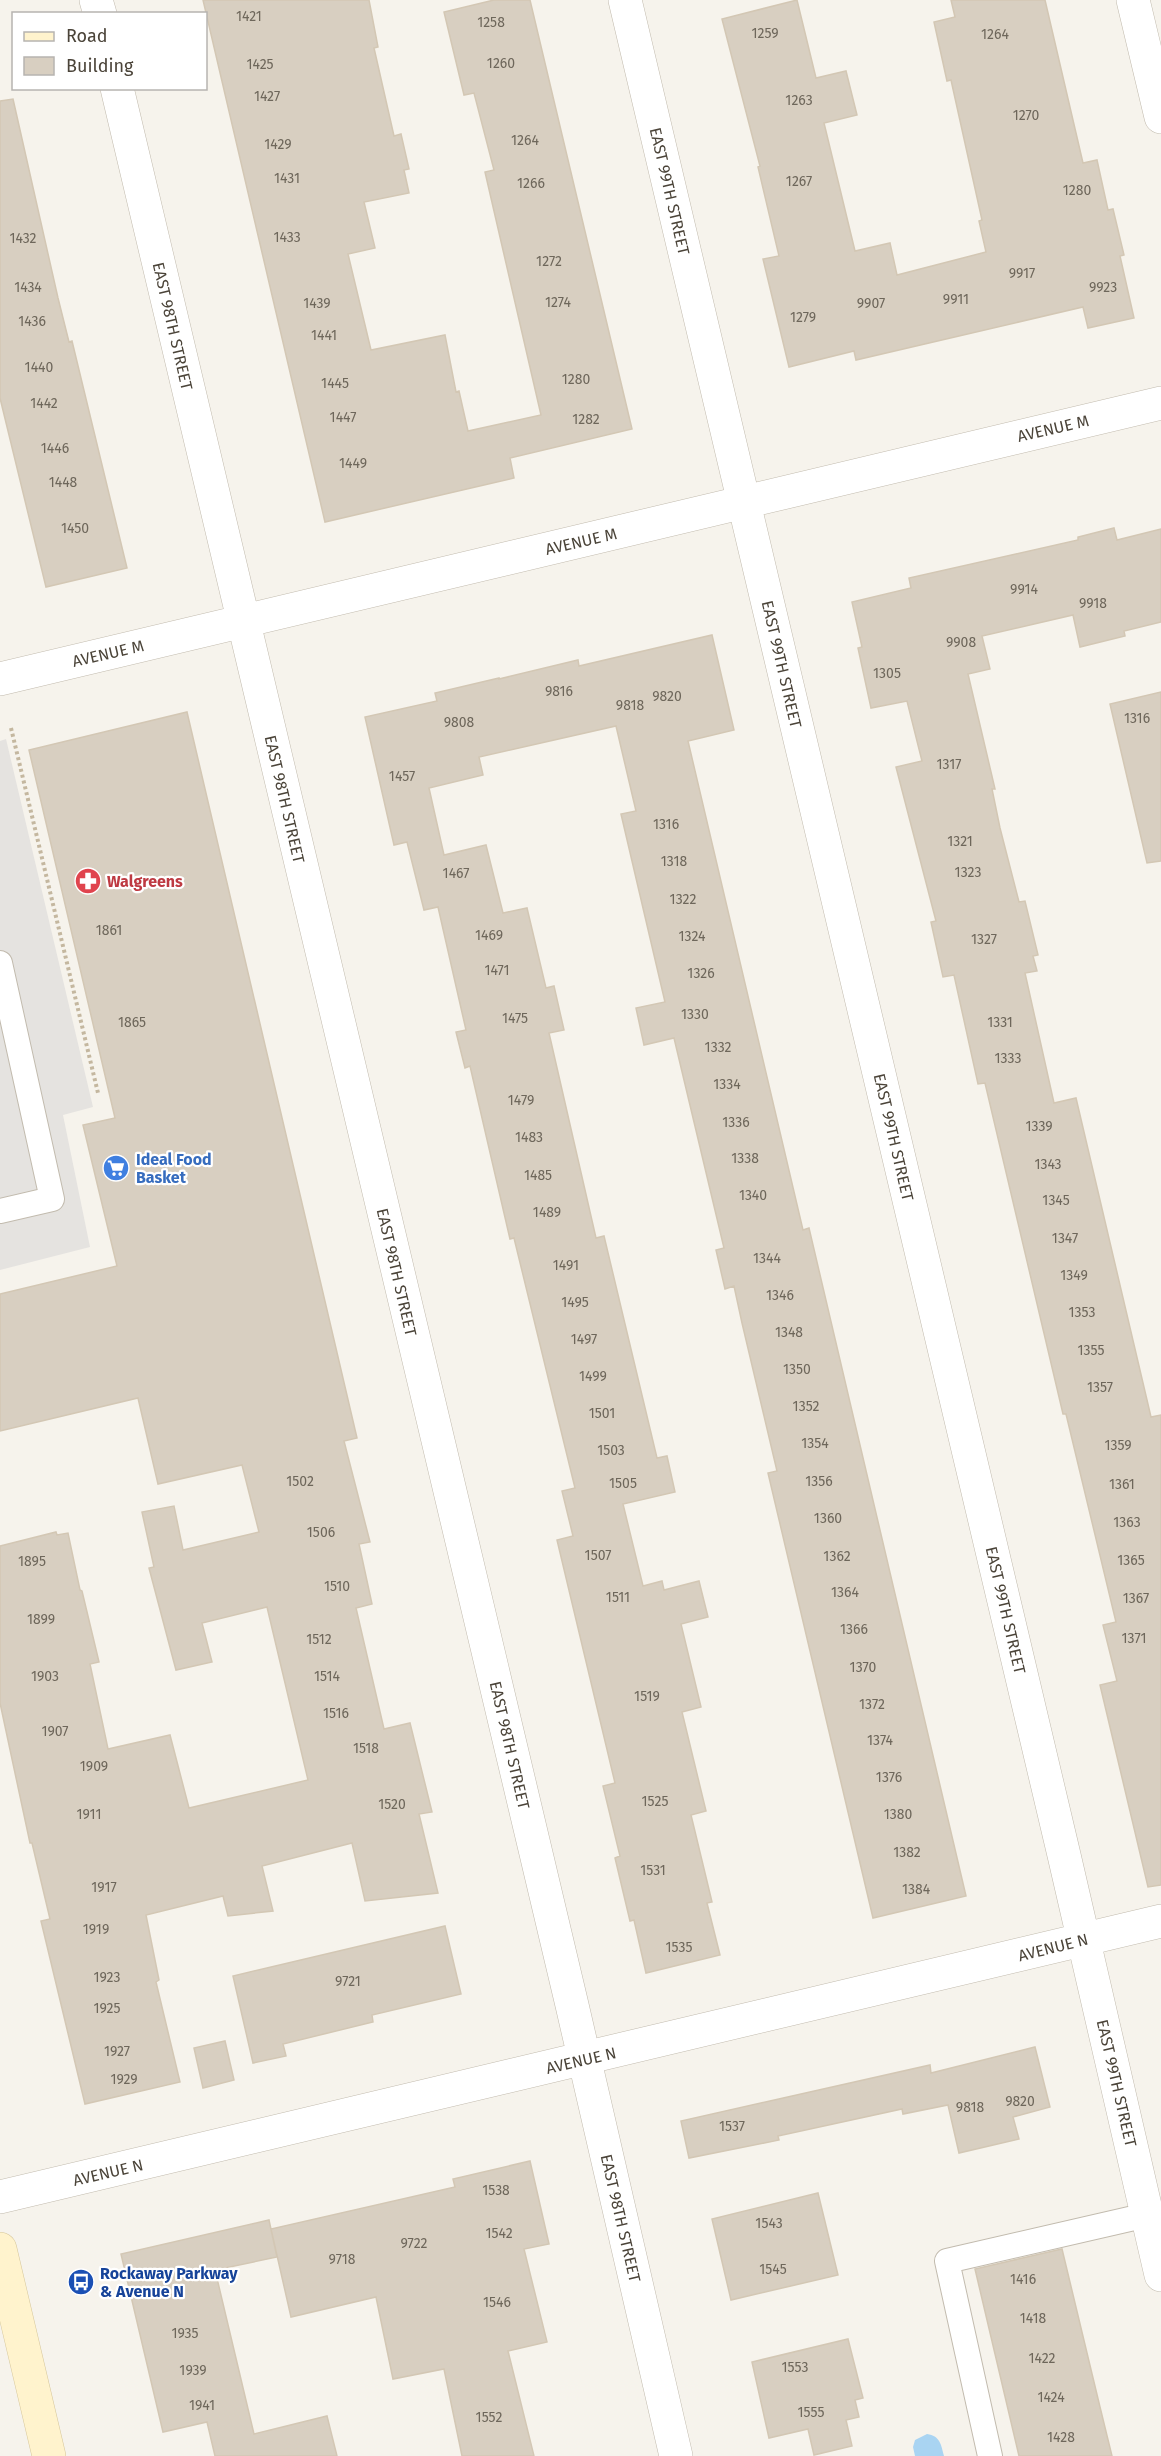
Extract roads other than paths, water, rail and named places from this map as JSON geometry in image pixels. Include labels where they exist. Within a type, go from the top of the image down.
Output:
[{"type":"main road","points":[[0,2249],[49,2456]]},
{"type":"street","name":"EAST 99TH STREET","points":[[625,0],[1161,2275]]},
{"type":"street","points":[[1133,0],[1161,117]]},
{"type":"street","name":"EAST 98TH STREET","points":[[117,90],[676,2456]]},
{"type":"street","name":"AVENUE M","points":[[0,679],[1161,402]]},
{"type":"street","name":"AVENUE N","points":[[0,2198],[1161,1921]]},
{"type":"lane","points":[[0,963],[52,1199],[0,1211]]},
{"type":"lane","points":[[990,2456],[947,2261],[1147,2215]]},
{"type":"water","points":[[927,2434],[941,2444],[944,2456],[915,2456],[913,2447],[915,2440]]},
{"type":"place","name":"Walgreens","points":[[88,881]]},
{"type":"place","name":"Ideal Food Basket","points":[[116,1168]]},
{"type":"place","name":"Rockaway Parkway & Avenue N","points":[[81,2282]]}]
